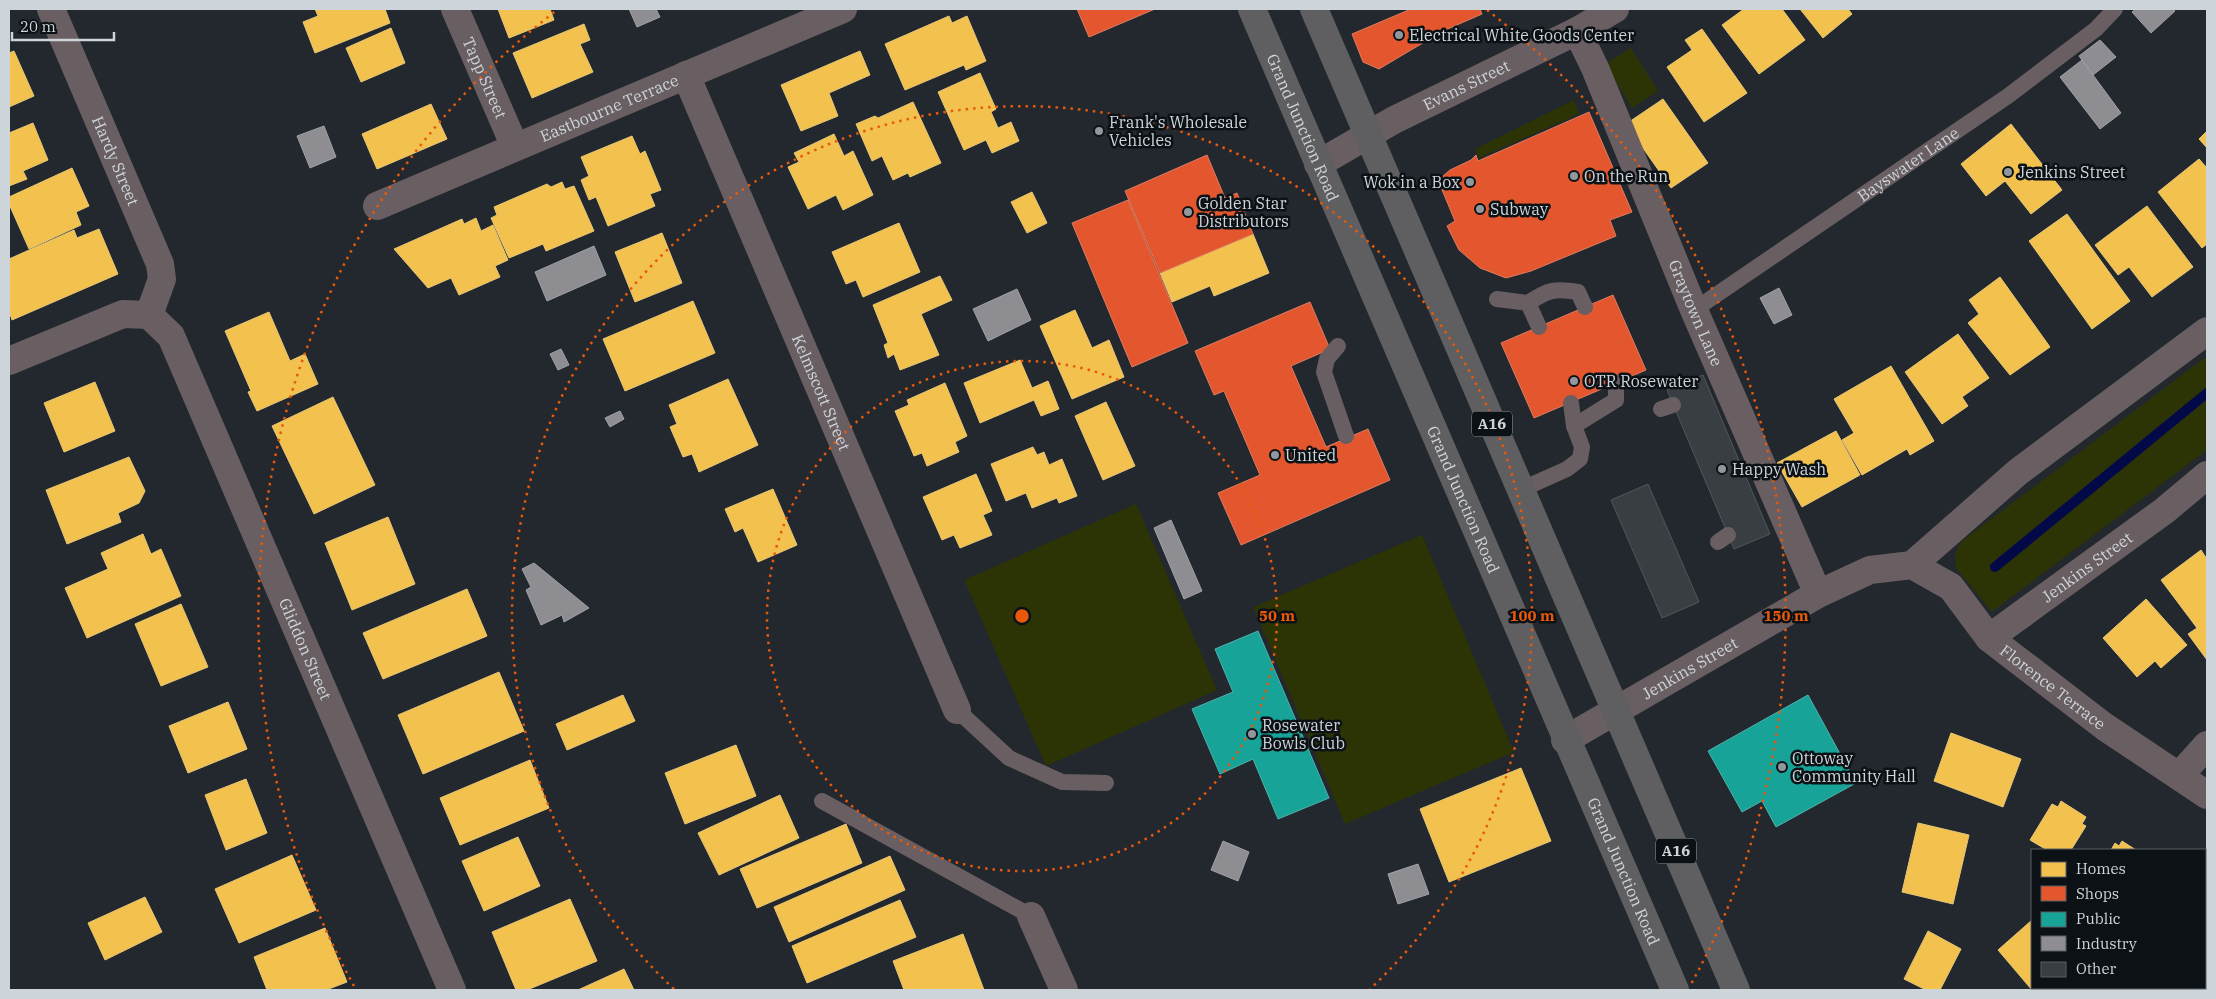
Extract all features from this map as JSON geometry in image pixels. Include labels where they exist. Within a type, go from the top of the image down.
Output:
[{"type":"highway","name":"Grand Junction Road","points":[[1252,9],[1674,990]]},
{"type":"highway","name":"A16","points":[[1314,9],[1736,990]]},
{"type":"street","name":"Hardy Street","points":[[51,9],[160,264],[162,279],[149,315]]},
{"type":"street","name":"Tapp Street","points":[[454,9],[515,147]]},
{"type":"street","name":"Eastbourne Terrace","points":[[377,206],[843,9]]},
{"type":"street","name":"Evans Street","points":[[1318,164],[1368,137],[1394,120],[1577,31],[1615,9]]},
{"type":"street","name":"Graytown Lane","points":[[1577,31],[1694,310],[1818,594]]},
{"type":"street","name":"Kelmscott Street","points":[[686,75],[957,710]]},
{"type":"street","points":[[9,361],[123,314],[149,315]]},
{"type":"street","name":"Gliddon Street","points":[[149,315],[171,336],[452,990]]},
{"type":"street","points":[[1912,565],[2018,472],[2207,331]]},
{"type":"street","name":"Jenkins Street","points":[[1989,638],[2164,511],[2207,475]]},
{"type":"street","name":"Jenkins Street","points":[[1565,740],[1617,712],[1818,594],[1870,570],[1912,565]]},
{"type":"street","name":"Florence Terrace","points":[[1912,565],[1951,587],[1989,638],[2105,727],[2207,795]]},
{"type":"street","points":[[2179,776],[2207,745]]},
{"type":"street","points":[[1031,916],[1064,990]]},
{"type":"lane","name":"Bayswater Lane","points":[[1694,310],[2008,96],[2096,29],[2115,9]]},
{"type":"lane","points":[[1497,299],[1528,303],[1548,291],[1560,289],[1578,292],[1585,307]]},
{"type":"lane","points":[[1528,303],[1539,327]]},
{"type":"lane","points":[[1338,346],[1328,359],[1324,372],[1346,436]]},
{"type":"lane","points":[[1574,426],[1616,400],[1616,382]]},
{"type":"lane","points":[[1520,490],[1567,469],[1580,459],[1582,448],[1574,426],[1571,403]]},
{"type":"lane","points":[[957,710],[1009,758],[1062,782],[1106,783]]},
{"type":"lane","points":[[822,801],[1031,916]]},
{"type":"green space","points":[[1631,48],[1658,91],[1632,108],[1605,64]]},
{"type":"green space","points":[[1574,100],[1579,114],[1479,158],[1475,149]]},
{"type":"green space","points":[[2207,356],[2207,450],[1992,612],[1956,568],[1955,553],[1962,541]]},
{"type":"green space","points":[[1136,504],[1217,690],[1046,766],[964,580]]},
{"type":"green space","points":[[1422,535],[1514,752],[1345,824],[1253,607]]},
{"type":"building: Homes","points":[[315,9],[385,9],[390,23],[315,53],[303,22],[318,16]]},
{"type":"building: Homes","points":[[498,9],[550,9],[554,20],[509,38]]},
{"type":"building: Homes","points":[[1744,9],[1782,9],[1805,40],[1759,74],[1722,25]]},
{"type":"building: Homes","points":[[1800,9],[1848,9],[1852,14],[1823,38]]},
{"type":"building: Homes","points":[[949,16],[952,23],[967,16],[986,61],[966,70],[964,65],[905,90],[885,44]]},
{"type":"building: Homes","points":[[584,24],[590,40],[580,44],[593,72],[532,98],[513,53]]},
{"type":"building: Homes","points":[[391,28],[405,63],[361,82],[346,48]]},
{"type":"building: Homes","points":[[1702,29],[1747,93],[1704,122],[1667,67],[1692,50],[1685,40]]},
{"type":"building: Homes","points":[[14,51],[34,96],[9,107],[9,53]]},
{"type":"building: Homes","points":[[860,51],[870,75],[829,93],[838,116],[801,131],[781,85]]},
{"type":"building: Homes","points":[[980,73],[996,109],[991,112],[998,128],[1011,122],[1019,141],[992,153],[986,140],[964,150],[938,92]]},
{"type":"building: Homes","points":[[1663,99],[1708,163],[1671,188],[1626,124]]},
{"type":"building: Homes","points":[[913,102],[941,163],[910,177],[908,173],[893,180],[882,156],[872,161],[856,124],[875,116],[878,118]]},
{"type":"building: Homes","points":[[431,104],[447,139],[377,169],[362,134]]},
{"type":"building: Homes","points":[[33,123],[48,160],[23,171],[27,179],[9,186],[9,133]]},
{"type":"building: Homes","name":"Jenkins Street","points":[[2011,124],[2062,190],[2031,214],[2005,181],[1986,196],[1961,164]]},
{"type":"building: Homes","points":[[2207,131],[2207,148],[2199,139]]},
{"type":"building: Homes","points":[[834,134],[844,156],[853,151],[873,195],[843,210],[836,195],[808,209],[788,167],[799,162],[794,153]]},
{"type":"building: Homes","points":[[632,136],[640,154],[645,151],[661,190],[650,194],[655,206],[608,226],[596,197],[589,200],[581,180],[589,176],[581,157]]},
{"type":"building: Homes","points":[[2199,159],[2207,168],[2207,244],[2202,248],[2158,192]]},
{"type":"building: Homes","points":[[72,168],[89,206],[76,212],[81,225],[29,249],[9,204],[9,197]]},
{"type":"building: Homes","points":[[562,182],[565,189],[574,186],[594,231],[546,251],[543,244],[509,258],[491,218],[497,215],[494,207],[547,184],[551,187]]},
{"type":"building: Homes","points":[[1032,192],[1047,223],[1027,233],[1011,202]]},
{"type":"building: Homes","points":[[2147,206],[2193,267],[2152,297],[2129,267],[2118,275],[2095,245]]},
{"type":"building: Homes","points":[[2067,214],[2130,301],[2092,329],[2029,241]]},
{"type":"building: Homes","points":[[476,218],[481,231],[493,225],[508,260],[495,266],[500,277],[459,295],[451,278],[428,288],[394,249],[462,219],[464,224]]},
{"type":"building: Homes","points":[[899,223],[920,272],[863,297],[856,280],[846,284],[832,252]]},
{"type":"building: Homes","points":[[99,229],[118,274],[12,320],[9,311],[9,259],[74,230],[77,238]]},
{"type":"building: Homes","points":[[662,233],[682,283],[635,302],[615,252]]},
{"type":"building: Homes","points":[[1253,234],[1269,273],[1214,296],[1210,286],[1172,302],[1160,273]]},
{"type":"building: Homes","points":[[940,276],[952,300],[921,314],[939,355],[900,370],[894,354],[888,358],[884,345],[888,343],[873,305]]},
{"type":"building: Homes","points":[[2000,277],[2050,347],[2010,375],[1968,323],[1979,314],[1969,300]]},
{"type":"building: Homes","points":[[693,301],[715,353],[625,391],[603,339]]},
{"type":"building: Homes","points":[[1075,310],[1092,348],[1109,340],[1124,377],[1072,399],[1040,326]]},
{"type":"building: Homes","points":[[269,312],[290,361],[305,354],[318,384],[257,411],[248,392],[251,391],[225,331]]},
{"type":"building: Homes","points":[[1958,334],[1989,378],[1962,397],[1968,406],[1942,424],[1905,372]]},
{"type":"building: Homes","points":[[1020,360],[1032,388],[1048,381],[1059,409],[1041,416],[1034,400],[980,423],[964,383]]},
{"type":"building: Homes","points":[[1891,366],[1934,441],[1910,455],[1907,449],[1862,475],[1842,440],[1854,433],[1834,399]]},
{"type":"building: Homes","points":[[728,379],[758,445],[699,472],[692,454],[683,457],[670,427],[677,424],[669,405]]},
{"type":"building: Homes","points":[[95,382],[115,431],[64,452],[44,403]]},
{"type":"building: Homes","points":[[945,383],[967,436],[955,442],[959,452],[927,466],[922,453],[914,456],[895,411],[909,405],[907,400]]},
{"type":"building: Homes","points":[[333,397],[375,485],[314,514],[272,426]]},
{"type":"building: Homes","points":[[1106,402],[1135,466],[1103,480],[1075,416]]},
{"type":"building: Homes","points":[[1836,431],[1860,475],[1802,507],[1777,463]]},
{"type":"building: Homes","points":[[1033,447],[1037,455],[1044,452],[1049,465],[1062,459],[1077,496],[1059,503],[1057,498],[1032,508],[1026,493],[1006,501],[991,464]]},
{"type":"building: Homes","points":[[129,457],[145,491],[139,503],[118,513],[121,522],[67,544],[46,490]]},
{"type":"building: Homes","points":[[976,474],[992,511],[983,515],[992,535],[960,548],[954,535],[942,540],[923,497]]},
{"type":"building: Homes","points":[[773,489],[797,545],[758,562],[743,528],[735,532],[725,509]]},
{"type":"building: Homes","points":[[388,517],[415,584],[352,610],[325,543]]},
{"type":"building: Homes","points":[[143,534],[151,554],[161,549],[181,596],[87,638],[65,588],[108,569],[101,553]]},
{"type":"building: Homes","points":[[2201,550],[2207,559],[2207,660],[2188,634],[2197,628],[2161,580]]},
{"type":"building: Homes","points":[[467,589],[487,636],[383,679],[363,633]]},
{"type":"building: Homes","points":[[2146,599],[2187,645],[2161,668],[2155,661],[2137,677],[2103,638]]},
{"type":"building: Homes","points":[[181,604],[208,667],[161,686],[135,624]]},
{"type":"building: Homes","points":[[499,672],[524,731],[423,774],[398,715]]},
{"type":"building: Homes","points":[[623,695],[635,721],[567,750],[556,724]]},
{"type":"building: Homes","points":[[228,702],[247,749],[188,773],[169,726]]},
{"type":"building: Homes","points":[[1951,733],[2021,759],[2003,807],[1934,781]]},
{"type":"building: Homes","points":[[736,745],[756,796],[685,824],[665,773]]},
{"type":"building: Homes","points":[[530,760],[549,808],[460,845],[440,798]]},
{"type":"building: Homes","points":[[1521,768],[1551,841],[1449,882],[1420,809]]},
{"type":"building: Homes","points":[[246,779],[267,833],[226,850],[205,795]]},
{"type":"building: Homes","points":[[780,795],[799,838],[719,875],[698,833]]},
{"type":"building: Homes","points":[[2061,801],[2086,817],[2082,824],[2086,826],[2072,849],[2045,849],[2030,840],[2052,804],[2058,807]]},
{"type":"building: Homes","points":[[1918,823],[1969,835],[1953,904],[1902,892]]},
{"type":"building: Homes","points":[[846,824],[862,863],[757,908],[740,869]]},
{"type":"building: Homes","points":[[518,837],[540,886],[484,911],[462,861]]},
{"type":"building: Homes","points":[[2122,841],[2134,849],[2112,849],[2115,843],[2119,846]]},
{"type":"building: Homes","points":[[292,855],[316,910],[239,943],[215,889]]},
{"type":"building: Homes","points":[[890,856],[905,890],[789,942],[774,907]]},
{"type":"building: Homes","points":[[145,897],[162,932],[105,960],[88,923]]},
{"type":"building: Homes","points":[[570,899],[597,961],[527,990],[516,990],[492,932]]},
{"type":"building: Homes","points":[[900,900],[916,937],[807,983],[792,946]]},
{"type":"building: Homes","points":[[2206,901],[2207,902],[2206,928]]},
{"type":"building: Homes","points":[[2031,921],[2031,989],[1998,950]]},
{"type":"building: Homes","points":[[325,928],[347,982],[326,990],[267,990],[254,957]]},
{"type":"building: Homes","points":[[1928,931],[1961,949],[1940,990],[1926,990],[1904,979]]},
{"type":"building: Homes","points":[[963,934],[984,990],[904,990],[893,961]]},
{"type":"building: Homes","points":[[624,969],[634,990],[578,990]]},
{"type":"building: Shops","points":[[1077,9],[1155,9],[1089,37]]},
{"type":"building: Shops","points":[[1411,9],[1480,9],[1482,14],[1443,31],[1379,69],[1363,62],[1352,34]]},
{"type":"building: Shops","points":[[1589,112],[1632,212],[1610,220],[1616,236],[1531,271],[1506,278],[1480,268],[1459,250],[1447,226],[1455,221],[1440,185],[1443,176],[1450,170],[1471,160],[1476,155],[1478,161]]},
{"type":"building: Shops","points":[[1207,155],[1225,198],[1237,193],[1253,234],[1160,273],[1125,191]]},
{"type":"building: Shops","points":[[1128,200],[1188,343],[1132,367],[1072,223]]},
{"type":"building: Shops","points":[[1613,295],[1646,370],[1534,418],[1501,343]]},
{"type":"building: Shops","points":[[1310,302],[1330,349],[1291,366],[1326,447],[1368,429],[1390,480],[1241,545],[1218,493],[1260,475],[1224,391],[1214,395],[1195,351]]},
{"type":"building: Public","name":"Rosewater Bowls Club","points":[[1258,631],[1329,798],[1278,819],[1253,759],[1220,774],[1192,709],[1233,692],[1215,649]]},
{"type":"building: Public","name":"Ottoway Community Hall","points":[[1808,695],[1856,783],[1776,827],[1762,801],[1742,812],[1708,751]]},
{"type":"building: Industry","points":[[629,9],[656,9],[660,17],[637,27]]},
{"type":"building: Industry","points":[[2136,9],[2172,9],[2175,11],[2151,33],[2132,12]]},
{"type":"building: Industry","points":[[2100,40],[2116,57],[2093,75],[2079,56]]},
{"type":"building: Industry","points":[[2082,60],[2121,113],[2100,129],[2060,77]]},
{"type":"building: Industry","points":[[324,126],[336,157],[310,168],[297,136]]},
{"type":"building: Industry","points":[[594,246],[606,275],[547,301],[535,272]]},
{"type":"building: Industry","points":[[1779,288],[1792,315],[1774,324],[1760,298]]},
{"type":"building: Industry","points":[[1017,289],[1031,320],[988,341],[973,309]]},
{"type":"building: Industry","points":[[561,349],[569,365],[558,370],[550,354]]},
{"type":"building: Industry","points":[[620,411],[624,419],[610,427],[605,418]]},
{"type":"building: Industry","points":[[1171,520],[1202,591],[1184,599],[1154,528]]},
{"type":"building: Industry","points":[[534,563],[589,608],[564,622],[562,615],[541,625],[526,590],[531,587],[522,569]]},
{"type":"building: Industry","points":[[1223,841],[1249,852],[1238,881],[1211,870]]},
{"type":"building: Industry","points":[[1418,864],[1429,894],[1398,904],[1388,874]]},
{"type":"building: Other","name":"Happy Wash","points":[[1703,375],[1770,534],[1734,549],[1667,390]]},
{"type":"building: Other","points":[[1648,484],[1699,602],[1662,618],[1611,500]]},
{"type":"waterway","points":[[1995,567],[2207,393]]},
{"type":"place","name":"Electrical White Goods Center","points":[[1399,35]]},
{"type":"place","name":"Frank's Wholesale Vehicles","points":[[1099,131]]},
{"type":"place","name":"Jenkins Street","points":[[2008,172]]},
{"type":"place","name":"On the Run","points":[[1574,176]]},
{"type":"place","name":"Wok in a Box","points":[[1470,182]]},
{"type":"place","name":"Subway","points":[[1480,209]]},
{"type":"place","name":"Golden Star Distributors","points":[[1188,212]]},
{"type":"place","name":"OTR Rosewater","points":[[1574,381]]},
{"type":"place","name":"United","points":[[1275,455]]},
{"type":"place","name":"Happy Wash","points":[[1722,469]]},
{"type":"place","name":"Rosewater Bowls Club","points":[[1252,734]]},
{"type":"place","name":"Ottoway Community Hall","points":[[1782,767]]}]
